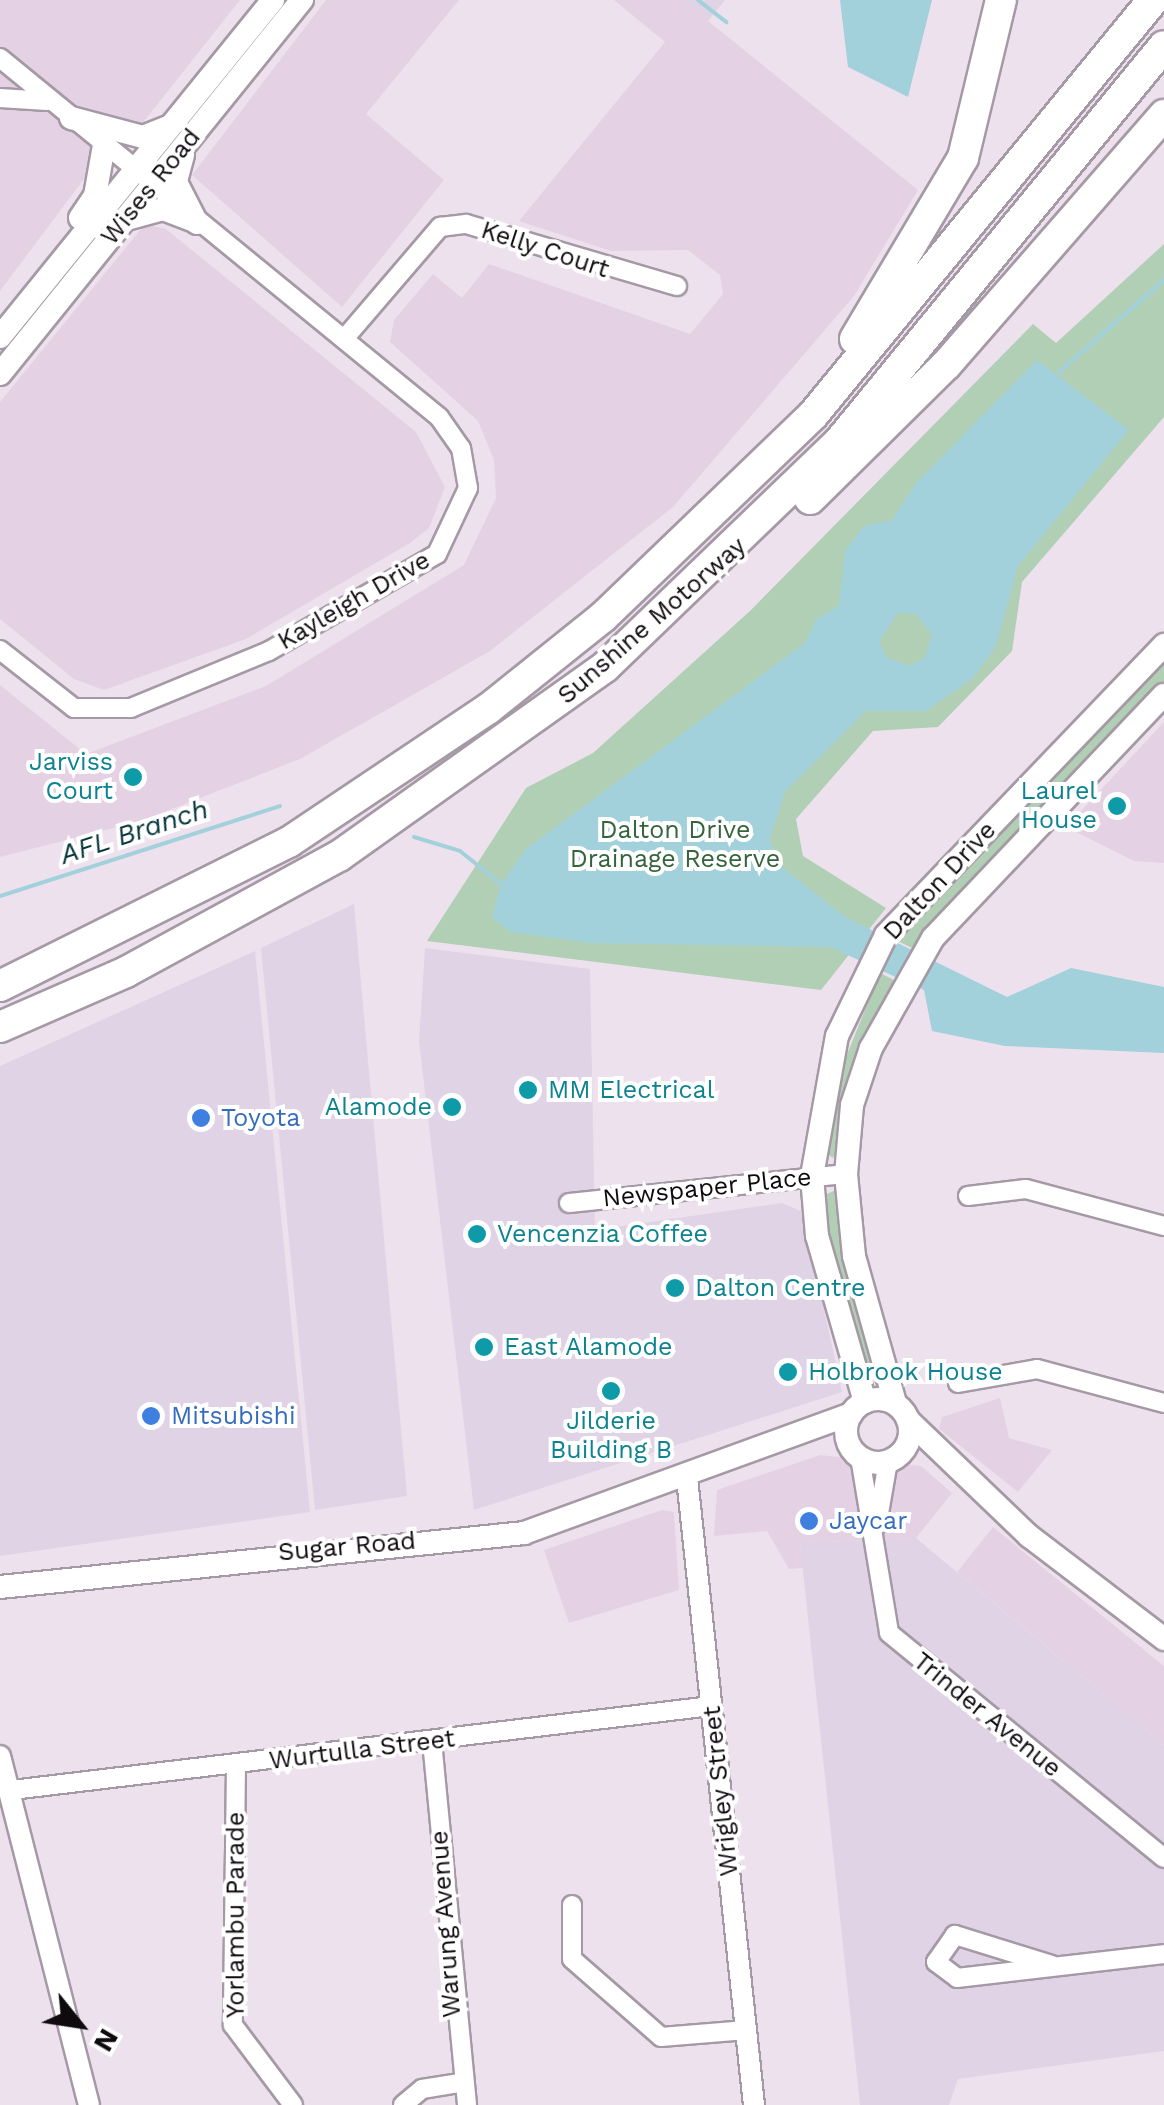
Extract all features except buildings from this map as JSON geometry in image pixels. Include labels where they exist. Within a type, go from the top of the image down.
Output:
[{"type":"highway","points":[[813,415],[825,380],[952,183],[982,100],[1001,0]]},
{"type":"highway","name":"Sunshine Motorway","points":[[0,986],[221,880],[406,767],[658,570],[813,415],[1153,0]]},
{"type":"highway","name":"Sunshine Motorway","points":[[0,1027],[199,935],[367,839],[565,698],[692,590],[886,389],[1164,46]]},
{"type":"highway","points":[[692,590],[725,575],[881,432],[1164,115]]},
{"type":"main road","name":"Wises Road","points":[[0,337],[39,289],[143,180],[273,0]]},
{"type":"main road","name":"Wises Road","points":[[182,131],[302,0]]},
{"type":"main road","points":[[71,118],[143,137],[182,131],[176,182],[197,222]]},
{"type":"main road","points":[[39,289],[95,196],[104,145]]},
{"type":"main road","name":"Wises Road","points":[[0,374],[124,220],[143,180]]},
{"type":"main road","points":[[124,220],[163,209],[197,222]]},
{"type":"main road","name":"Dalton Drive","points":[[856,1452],[858,1408],[817,1236],[812,1176],[837,1036],[886,935],[1164,645]]},
{"type":"main road","name":"Dalton Drive","points":[[902,1411],[854,1256],[846,1174],[852,1105],[920,955],[1164,695]]},
{"type":"main road","points":[[688,1478],[858,1408],[902,1411],[965,1478],[1161,1633]]},
{"type":"main road","points":[[896,1455],[902,1411]]},
{"type":"main road","points":[[688,1478],[828,1440],[856,1452],[896,1455],[965,1478]]},
{"type":"main road","name":"Sugar Road","points":[[0,1588],[506,1536],[688,1478]]},
{"type":"street","name":"Kayleigh Drive","points":[[0,58],[143,180],[439,417],[461,448],[468,488],[437,554],[268,651],[130,708],[74,708],[0,650]]},
{"type":"street","points":[[0,98],[48,100]]},
{"type":"street","name":"Kelly Court","points":[[344,339],[440,227],[466,224],[677,286]]},
{"type":"street","name":"Newspaper Place","points":[[568,1203],[846,1174]]},
{"type":"street","points":[[968,1196],[1026,1189],[1164,1226]]},
{"type":"street","points":[[958,1383],[1036,1369],[1164,1403]]},
{"type":"street","name":"Trinder Avenue","points":[[856,1452],[896,1641],[1164,1858]]},
{"type":"street","name":"Trinder Avenue","points":[[876,1535],[896,1455]]},
{"type":"street","name":"Wrigley Street","points":[[688,1478],[754,2105]]},
{"type":"street","name":"Wurtulla Street","points":[[12,1790],[711,1706]]},
{"type":"street","name":"Warung Avenue","points":[[432,1741],[459,2083],[466,2105]]},
{"type":"street","points":[[0,1756],[12,1790],[89,2105]]},
{"type":"street","name":"Yorlambu Parade","points":[[236,1765],[233,2026],[294,2105]]},
{"type":"street","points":[[572,1905],[572,1959],[661,2037],[747,2030]]},
{"type":"street","points":[[1052,1965],[955,1935],[936,1962],[957,1978],[1164,1954]]},
{"type":"street","points":[[403,2105],[422,2089],[459,2083]]},
{"type":"shaded area","points":[[0,0],[240,0],[141,125],[126,123],[0,291]]},
{"type":"shaded area","points":[[326,0],[459,0],[366,114],[444,180],[342,307],[192,175]]},
{"type":"shaded area","points":[[614,0],[682,0],[918,190],[854,296],[673,507],[490,651],[300,759],[141,821],[0,857],[0,685],[86,754],[266,686],[464,565],[496,498],[494,460],[478,421],[390,342],[394,320],[433,274],[462,298],[489,264],[690,334],[723,294],[720,275],[688,250],[611,251],[519,221],[665,42]]},
{"type":"shaded area","points":[[682,0],[725,0],[708,21]]},
{"type":"shaded area","points":[[145,224],[166,229],[416,432],[445,487],[429,528],[410,543],[246,639],[104,690],[74,679],[0,619],[0,402]]},
{"type":"shaded area","points":[[1164,722],[1164,863],[1134,861],[1066,827]]},
{"type":"shaded area","points":[[354,904],[407,1496],[315,1510],[261,948]]},
{"type":"shaded area","points":[[425,948],[590,969],[595,1230],[782,1203],[803,1212],[842,1392],[474,1510],[419,1041]]},
{"type":"shaded area","points":[[255,951],[310,1512],[0,1556],[0,1066]]},
{"type":"shaded area","points":[[1000,1398],[1009,1438],[1052,1450],[1018,1492],[939,1429],[942,1417]]},
{"type":"shaded area","points":[[820,1455],[921,1466],[952,1493],[916,1538],[800,1543],[803,1568],[789,1569],[767,1531],[714,1536],[717,1490]]},
{"type":"shaded area","points":[[662,1510],[674,1512],[679,1590],[569,1623],[544,1550]]},
{"type":"shaded area","points":[[993,1527],[1164,1666],[1164,1745],[957,1572]]},
{"type":"shaded area","points":[[916,1538],[1164,1745],[1164,2051],[958,2079],[949,2105],[860,2105],[800,1543]]},
{"type":"green space","name":"Dalton Drive Drainage Reserve","points":[[1164,244],[1164,417],[1022,582],[1012,651],[938,727],[873,731],[796,819],[803,856],[886,908],[821,990],[427,941],[526,788],[593,753],[750,611],[1033,324],[1056,343]]},
{"type":"green space","points":[[1164,662],[1164,685],[912,948],[898,941]]},
{"type":"green space","points":[[880,973],[896,981],[833,1158],[825,1152],[833,1089]]},
{"type":"green space","points":[[840,1192],[878,1392],[831,1262],[822,1196]]},
{"type":"water","points":[[840,0],[932,0],[908,97],[848,67]]},
{"type":"water","name":"Dalton Drive Drainage Reserve","points":[[1037,360],[1129,430],[1018,566],[996,646],[973,678],[926,711],[866,711],[785,792],[770,839],[777,863],[845,917],[1007,997],[1071,968],[1164,987],[1164,1053],[1005,1046],[932,1031],[924,990],[830,947],[590,943],[510,932],[492,917],[501,884],[526,849],[805,643],[816,620],[839,605],[845,551],[864,526],[892,520],[917,482]],"holes":[[[898,613],[916,614],[932,634],[925,658],[909,666],[886,657],[879,641]]]},
{"type":"waterway","points":[[698,0],[726,22]]},
{"type":"waterway","points":[[1059,372],[1164,280]]},
{"type":"waterway","name":"AFL Branch","points":[[0,896],[280,806]]},
{"type":"waterway","name":"AFL Branch","points":[[414,837],[460,851],[501,884]]},
{"type":"place","name":"Jarviss Court","points":[[133,777]]},
{"type":"place","name":"Laurel House","points":[[1117,806]]},
{"type":"place","name":"MM Electrical","points":[[528,1090]]},
{"type":"place","name":"Alamode","points":[[452,1107]]},
{"type":"place","name":"Toyota","points":[[201,1118]]},
{"type":"place","name":"Vencenzia Coffee","points":[[477,1234]]},
{"type":"place","name":"Dalton Centre","points":[[675,1288]]},
{"type":"place","name":"East Alamode","points":[[484,1347]]},
{"type":"place","name":"Holbrook House","points":[[788,1372]]},
{"type":"place","name":"Jilderie Building B","points":[[611,1391]]},
{"type":"place","name":"Mitsubishi","points":[[151,1416]]},
{"type":"place","name":"Jaycar","points":[[809,1521]]}]
